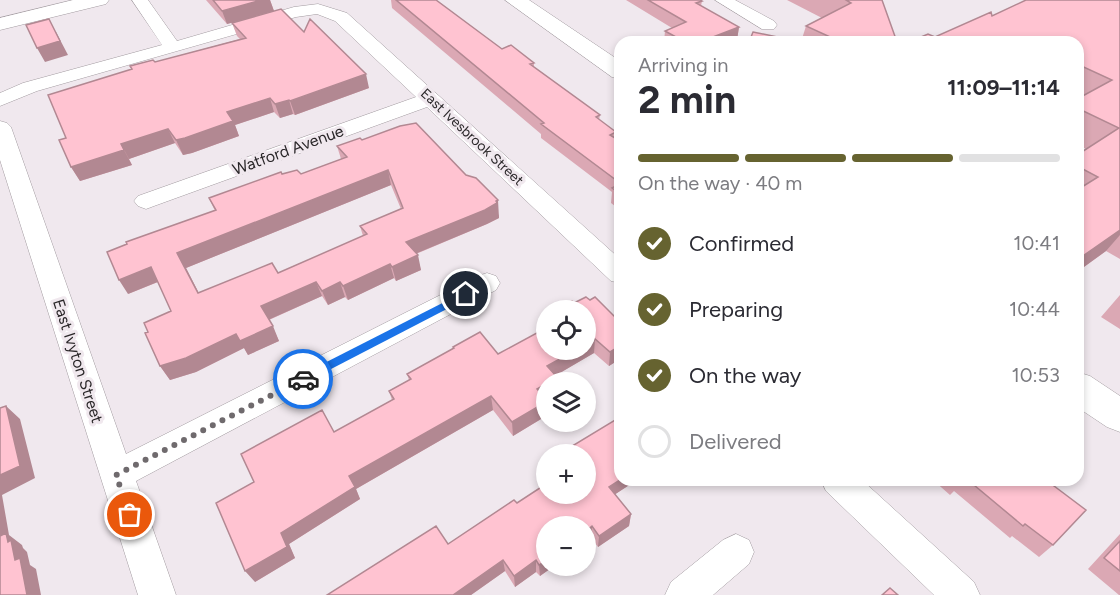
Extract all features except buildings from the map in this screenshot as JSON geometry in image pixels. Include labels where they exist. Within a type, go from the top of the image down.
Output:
[{"type":"main road","points":[[0,24],[99,0]]},
{"type":"main road","points":[[515,0],[614,68]]},
{"type":"main road","points":[[1084,392],[1120,416]]},
{"type":"street","points":[[1,99],[30,87],[173,48],[140,0]]},
{"type":"street","points":[[723,0],[768,25]]},
{"type":"street","name":"East Ivesbrook Street","points":[[173,48],[294,12],[318,9],[341,17],[614,268]]},
{"type":"street","name":"Watford Avenue","points":[[146,201],[430,99]]},
{"type":"street","name":"East Ivyton Street","points":[[0,127],[157,595]]},
{"type":"street","points":[[116,475],[487,284]]},
{"type":"street","points":[[844,486],[961,595]]},
{"type":"street","points":[[684,595],[736,552]]},
{"type":"way so far","points":[[130,515],[116,475],[303,379]]},
{"type":"route","points":[[303,379],[466,294]]}]
